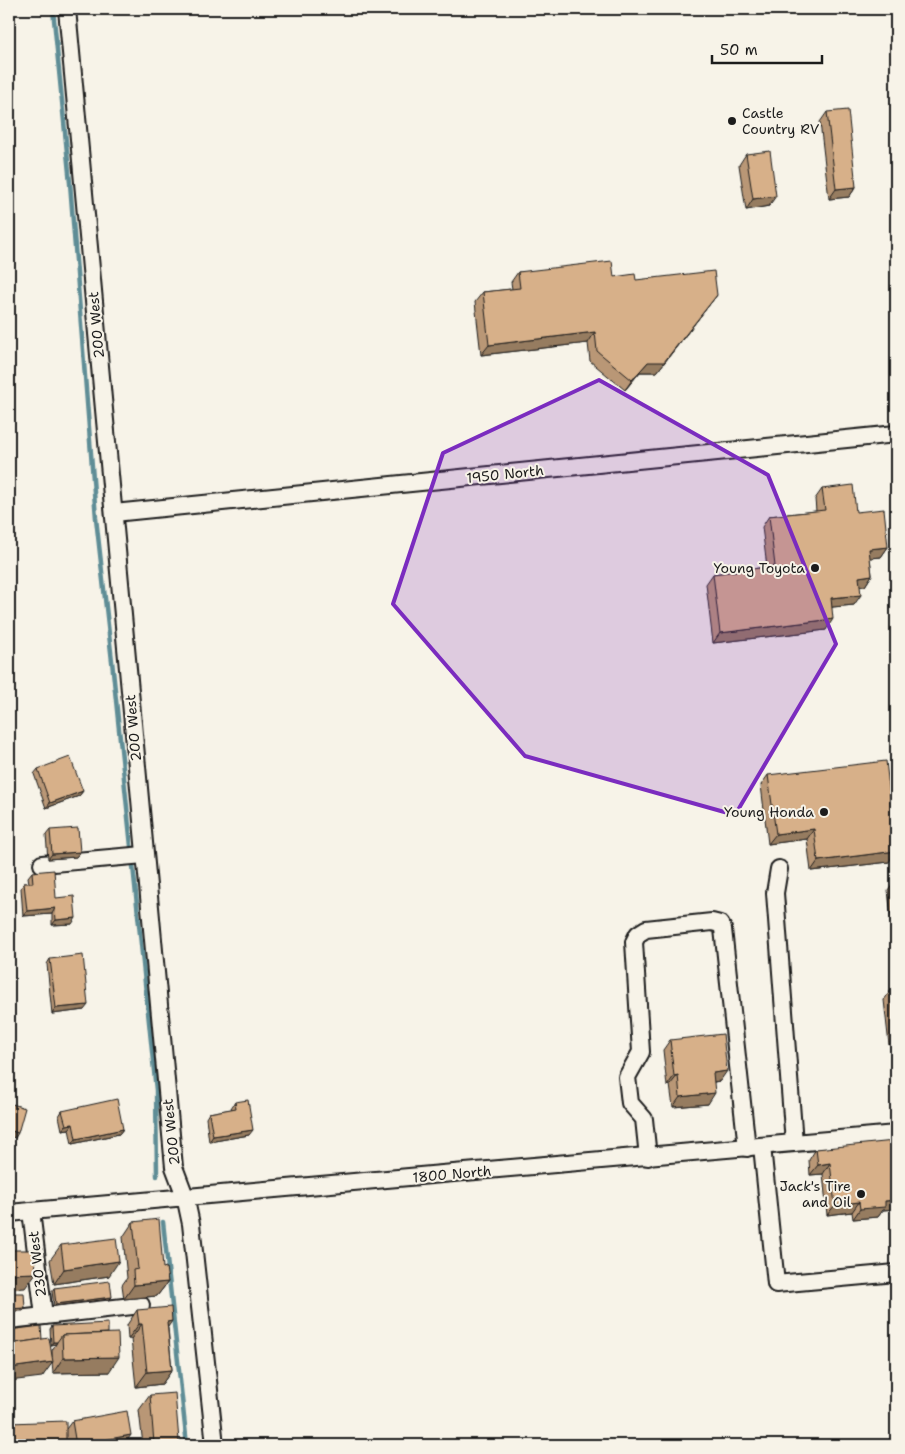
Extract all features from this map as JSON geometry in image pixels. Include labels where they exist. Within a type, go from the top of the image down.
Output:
[{"type":"street","name":"200 West","points":[[66,9],[114,513],[135,856],[174,1167],[185,1196],[191,1224],[215,1445]]},
{"type":"street","name":"1950 North","points":[[114,513],[896,434]]},
{"type":"street","points":[[42,864],[135,856]]},
{"type":"street","points":[[779,869],[775,893],[794,1144]]},
{"type":"street","points":[[648,1157],[644,1119],[630,1103],[627,1076],[641,1052],[634,942],[638,934],[646,929],[712,922],[720,924],[723,929],[754,1147],[776,1284],[896,1273]]},
{"type":"street","name":"1800 North","points":[[9,1213],[896,1134]]},
{"type":"street","name":"230 West","points":[[31,1211],[44,1316]]},
{"type":"street","points":[[9,1320],[141,1306]]},
{"type":"highlighted area","points":[[599,380],[768,475],[836,644],[735,815],[525,756],[393,604],[443,453]]},
{"type":"building","points":[[848,110],[856,187],[836,189],[827,112]]},
{"type":"building","points":[[770,151],[776,196],[753,199],[746,154]]},
{"type":"building","points":[[612,261],[614,277],[635,274],[636,280],[714,271],[717,295],[664,362],[648,362],[632,380],[597,351],[595,332],[489,345],[483,292],[520,288],[518,272]]},
{"type":"building","name":"Young Toyota","points":[[853,485],[856,512],[884,509],[888,547],[869,549],[872,575],[859,577],[861,595],[831,598],[833,619],[720,633],[713,574],[775,566],[769,516],[825,510],[822,489]]},
{"type":"building","points":[[70,757],[83,791],[50,803],[38,769]]},
{"type":"building","name":"Young Honda","points":[[886,761],[896,851],[818,861],[814,829],[776,834],[768,775]]},
{"type":"building","points":[[78,828],[80,852],[52,854],[50,830]]},
{"type":"building","points":[[54,870],[56,898],[74,896],[76,918],[56,920],[55,908],[27,911],[24,883],[33,883],[32,872]]},
{"type":"building","points":[[83,955],[88,1005],[56,1008],[50,959]]},
{"type":"building","points":[[891,990],[896,990],[896,1035]]},
{"type":"building","points":[[723,1034],[727,1071],[713,1073],[715,1093],[680,1097],[678,1075],[674,1076],[670,1040]]},
{"type":"building","points":[[9,1039],[13,1071],[9,1072]]},
{"type":"building","points":[[117,1099],[123,1129],[76,1139],[73,1124],[66,1125],[62,1111]]},
{"type":"building","points":[[248,1100],[253,1130],[213,1136],[209,1113],[236,1108],[235,1102]]},
{"type":"building","points":[[9,1103],[25,1108],[18,1133],[9,1130]]},
{"type":"building","name":"Jack's Tire and Oil","points":[[894,1141],[896,1200],[885,1201],[885,1207],[860,1209],[859,1202],[835,1205],[830,1163],[818,1165],[816,1149]]},
{"type":"building","points":[[159,1219],[163,1268],[166,1267],[168,1282],[134,1285],[133,1270],[138,1269],[133,1222]]},
{"type":"building","points":[[116,1238],[119,1261],[64,1269],[61,1245]]},
{"type":"building","points":[[9,1250],[35,1250],[36,1273],[9,1274]]},
{"type":"building","points":[[110,1281],[112,1297],[56,1304],[54,1288]]},
{"type":"building","points":[[9,1293],[24,1293],[25,1308],[9,1309]]},
{"type":"building","points":[[171,1307],[172,1321],[167,1322],[172,1370],[147,1372],[142,1324],[139,1324],[137,1310]]},
{"type":"building","points":[[108,1323],[108,1333],[62,1335],[57,1342],[53,1342],[52,1326]]},
{"type":"building","points":[[41,1326],[42,1339],[9,1344],[9,1330]]},
{"type":"building","points":[[118,1333],[119,1357],[63,1358],[62,1335]]},
{"type":"building","points":[[49,1338],[53,1362],[9,1368],[9,1344]]},
{"type":"building","points":[[175,1393],[179,1441],[183,1441],[183,1445],[149,1445],[154,1443],[150,1395]]},
{"type":"building","points":[[127,1411],[131,1435],[76,1445],[72,1421]]},
{"type":"building","points":[[66,1421],[66,1445],[11,1445],[10,1423]]},
{"type":"waterway","points":[[53,9],[70,183],[96,518],[156,1090],[157,1176]]},
{"type":"waterway","points":[[163,1222],[187,1445]]},
{"type":"place","name":"Castle Country RV","points":[[732,121]]},
{"type":"place","name":"Young Toyota","points":[[815,568]]},
{"type":"place","name":"Young Honda","points":[[824,812]]},
{"type":"place","name":"Jack's Tire and Oil","points":[[861,1194]]}]
